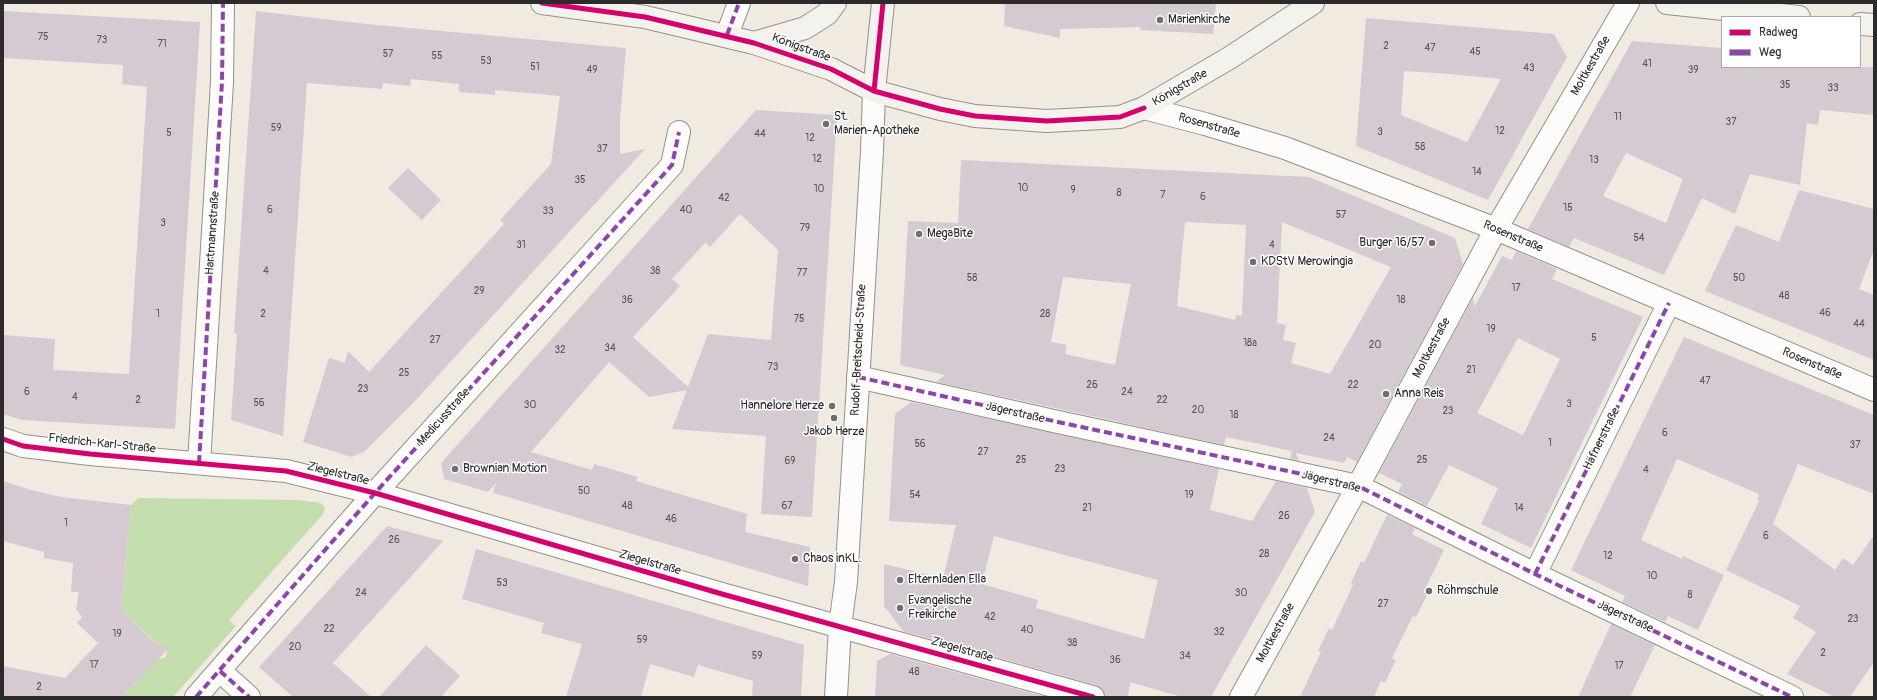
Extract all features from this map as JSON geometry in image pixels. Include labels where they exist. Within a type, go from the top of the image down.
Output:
[{"type":"main road","name":"Königstraße","points":[[542,3],[645,17],[754,42],[831,69],[874,91],[940,109],[974,116],[1048,121],[1120,117],[1144,108],[1231,57],[1313,3]]},
{"type":"main road","points":[[754,42],[805,28],[827,14],[835,3]]},
{"type":"main road","name":"Rudolf-Breitscheid-Straße","points":[[874,91],[882,3]]},
{"type":"main road","points":[[1667,3],[1790,16]]},
{"type":"main road","points":[[1861,24],[1874,25]]},
{"type":"street","name":"Hartmannstraße","points":[[199,463],[222,90],[223,3]]},
{"type":"street","points":[[727,36],[739,3]]},
{"type":"street","name":"Moltkestraße","points":[[1241,697],[1358,486],[1496,229],[1628,3]]},
{"type":"street","name":"Rudolf-Breitscheid-Straße","points":[[836,697],[840,626],[846,582],[872,150],[874,91]]},
{"type":"street","name":"Rosenstraße","points":[[1144,108],[1206,124],[1285,148],[1496,229],[1874,390]]},
{"type":"street","name":"Medicusstraße","points":[[196,697],[376,493],[672,165],[679,132]]},
{"type":"street","name":"Häfnerstraße","points":[[1535,574],[1669,303]]},
{"type":"street","name":"Jägerstraße","points":[[858,377],[1058,422],[1358,486],[1535,574],[1792,697]]},
{"type":"street","name":"Friedrich-Karl-Straße","points":[[3,439],[23,446],[90,454],[199,463]]},
{"type":"street","name":"Ziegelstraße","points":[[199,463],[286,471],[376,493],[722,594],[1092,697]]},
{"type":"street","points":[[220,671],[249,697]]},
{"type":"green space","points":[[138,498],[298,500],[321,503],[325,508],[323,514],[229,620],[236,626],[173,697],[122,697],[159,658],[162,659],[166,656],[167,651],[165,646],[158,645],[121,610],[131,505]]},
{"type":"building","name":"Marienkirche","points":[[1005,3],[1216,3],[1213,34],[1140,30],[1140,27],[1060,29],[1060,38],[1004,26]]},
{"type":"building","points":[[3,11],[200,22],[175,429],[22,420],[3,414],[3,335],[55,339],[53,370],[129,374],[147,87],[122,84],[123,65],[3,58]]},
{"type":"building","points":[[256,11],[366,24],[626,48],[620,120],[620,154],[645,149],[413,403],[365,451],[352,457],[303,442],[329,358],[345,363],[348,351],[369,372],[504,224],[500,220],[551,164],[560,96],[495,90],[495,95],[459,92],[459,84],[411,79],[410,86],[383,83],[382,89],[307,83],[283,436],[231,420],[237,334],[234,333]]},
{"type":"building","points":[[1366,18],[1554,34],[1567,57],[1488,200],[1356,146]],"holes":[[[1404,71],[1501,79],[1467,142],[1401,115]]]},
{"type":"building","points":[[1632,41],[1721,48],[1721,68],[1874,67],[1874,115],[1820,110],[1818,125],[1807,123],[1800,185],[1750,174],[1735,214],[1702,198],[1664,275],[1574,238],[1569,247],[1528,229]],"holes":[[[1626,153],[1683,179],[1666,223],[1603,196]]]},
{"type":"building","points":[[756,110],[837,115],[812,517],[761,514],[766,436],[672,429],[687,390],[649,397],[609,362],[531,452],[592,470],[594,464],[638,477],[636,481],[747,514],[745,532],[810,547],[808,586],[494,493],[492,496],[496,483],[488,492],[444,479],[441,463]],"holes":[[[740,214],[778,250],[771,340],[708,334],[688,387],[633,337],[680,286],[672,279],[705,243],[710,247]]]},
{"type":"building","points":[[961,160],[1309,177],[1455,238],[1463,264],[1357,462],[1347,457],[1344,463],[1296,453],[1299,461],[1290,459],[1292,451],[1226,437],[1224,445],[936,382],[945,375],[900,365],[908,221],[958,223]],"holes":[[[1185,222],[1246,225],[1242,316],[1236,315],[1235,320],[1177,306]],[[1282,222],[1391,267],[1330,374],[1291,363],[1296,343],[1283,340],[1286,325],[1277,323]],[[1063,277],[1131,284],[1115,365],[1065,354],[1067,345],[1051,342]]]},
{"type":"building","points":[[408,168],[441,200],[422,220],[388,188]]},
{"type":"building","points":[[1799,190],[1874,209],[1874,250],[1859,289],[1874,295],[1874,360],[1705,291],[1736,225],[1779,242]]},
{"type":"building","points":[[1516,251],[1557,269],[1552,279],[1643,317],[1531,548],[1481,524],[1498,488],[1449,465],[1427,506],[1398,492],[1402,484],[1379,473],[1473,298],[1475,306],[1502,256],[1512,260]],"holes":[[[1518,338],[1560,359],[1523,435],[1477,413]]]},
{"type":"building","points":[[1684,337],[1874,415],[1874,494],[1798,464],[1773,524],[1835,570],[1843,558],[1853,565],[1874,535],[1874,662],[1850,697],[1835,697],[1787,674],[1816,632],[1793,618],[1800,606],[1726,570],[1759,501],[1757,500],[1759,494],[1677,459],[1641,540],[1682,559],[1683,556],[1724,575],[1698,630],[1668,616],[1665,622],[1622,602],[1625,596],[1571,570]]},
{"type":"building","points":[[911,402],[1219,469],[1210,510],[1252,521],[1276,481],[1307,488],[1315,512],[1211,697],[1182,697],[1130,682],[1128,697],[1105,697],[1102,689],[1096,685],[903,631],[884,606],[884,564],[943,578],[956,525],[889,521],[895,414]],"holes":[[[994,536],[1158,580],[1144,639],[1036,608],[1038,600],[982,584]]]},
{"type":"building","points":[[3,481],[31,490],[61,497],[131,505],[121,610],[153,641],[169,648],[122,697],[3,697],[3,666],[65,678],[98,643],[77,623],[82,617],[76,609],[79,592],[71,592],[73,563],[44,558],[44,552],[3,541]]},
{"type":"building","points":[[1387,515],[1415,528],[1412,534],[1444,550],[1424,591],[1428,593],[1416,617],[1413,616],[1392,658],[1396,660],[1385,683],[1381,681],[1374,697],[1300,697],[1321,652],[1318,651],[1329,628],[1332,630],[1353,585],[1351,583],[1361,561],[1364,563]]},
{"type":"building","points":[[387,526],[443,541],[333,663],[371,697],[293,697],[259,667]]},
{"type":"building","points":[[476,549],[804,645],[801,697],[752,697],[753,681],[698,665],[694,677],[650,664],[641,697],[566,697],[582,644],[541,633],[544,623],[462,599]]},
{"type":"building","points":[[1611,624],[1655,645],[1630,697],[1578,697]]},
{"type":"building","points":[[426,645],[460,676],[441,697],[379,697]]},
{"type":"building","points":[[890,654],[1046,697],[875,697],[877,661]]},
{"type":"marked path","points":[[199,463],[222,82],[223,3]]},
{"type":"marked path","points":[[727,35],[739,3]]},
{"type":"marked path","points":[[196,697],[375,493],[672,165],[679,132]]},
{"type":"marked path","points":[[1535,574],[1669,303]]},
{"type":"marked path","points":[[858,377],[1058,422],[1358,486],[1535,574],[1792,697]]},
{"type":"marked path","points":[[220,671],[249,697]]},
{"type":"cycle path","points":[[542,3],[645,17],[754,43],[831,69],[874,91],[940,109],[975,116],[1047,121],[1120,117],[1144,108]]},
{"type":"cycle path","points":[[874,91],[883,3]]},
{"type":"cycle path","points":[[3,439],[23,446],[90,454],[286,471],[375,493],[722,594],[1093,697]]},
{"type":"place","name":"Marienkirche","points":[[1160,20]]},
{"type":"place","name":"St. Marien-Apotheke","points":[[826,124]]},
{"type":"place","name":"MegaBite","points":[[919,234]]},
{"type":"place","name":"Burger 16/57","points":[[1432,243]]},
{"type":"place","name":"KDStV Merowingia","points":[[1253,262]]},
{"type":"place","name":"Anna Reis","points":[[1386,394]]},
{"type":"place","name":"Hannelore Herze","points":[[832,406]]},
{"type":"place","name":"Jakob Herze","points":[[834,418]]},
{"type":"place","name":"Brownian Motion","points":[[455,469]]},
{"type":"place","name":"Chaos inKL.","points":[[795,559]]},
{"type":"place","name":"Elternladen Ella","points":[[900,580]]},
{"type":"place","name":"Röhmschule","points":[[1429,591]]},
{"type":"place","name":"Evangelische Freikirche","points":[[900,608]]}]
